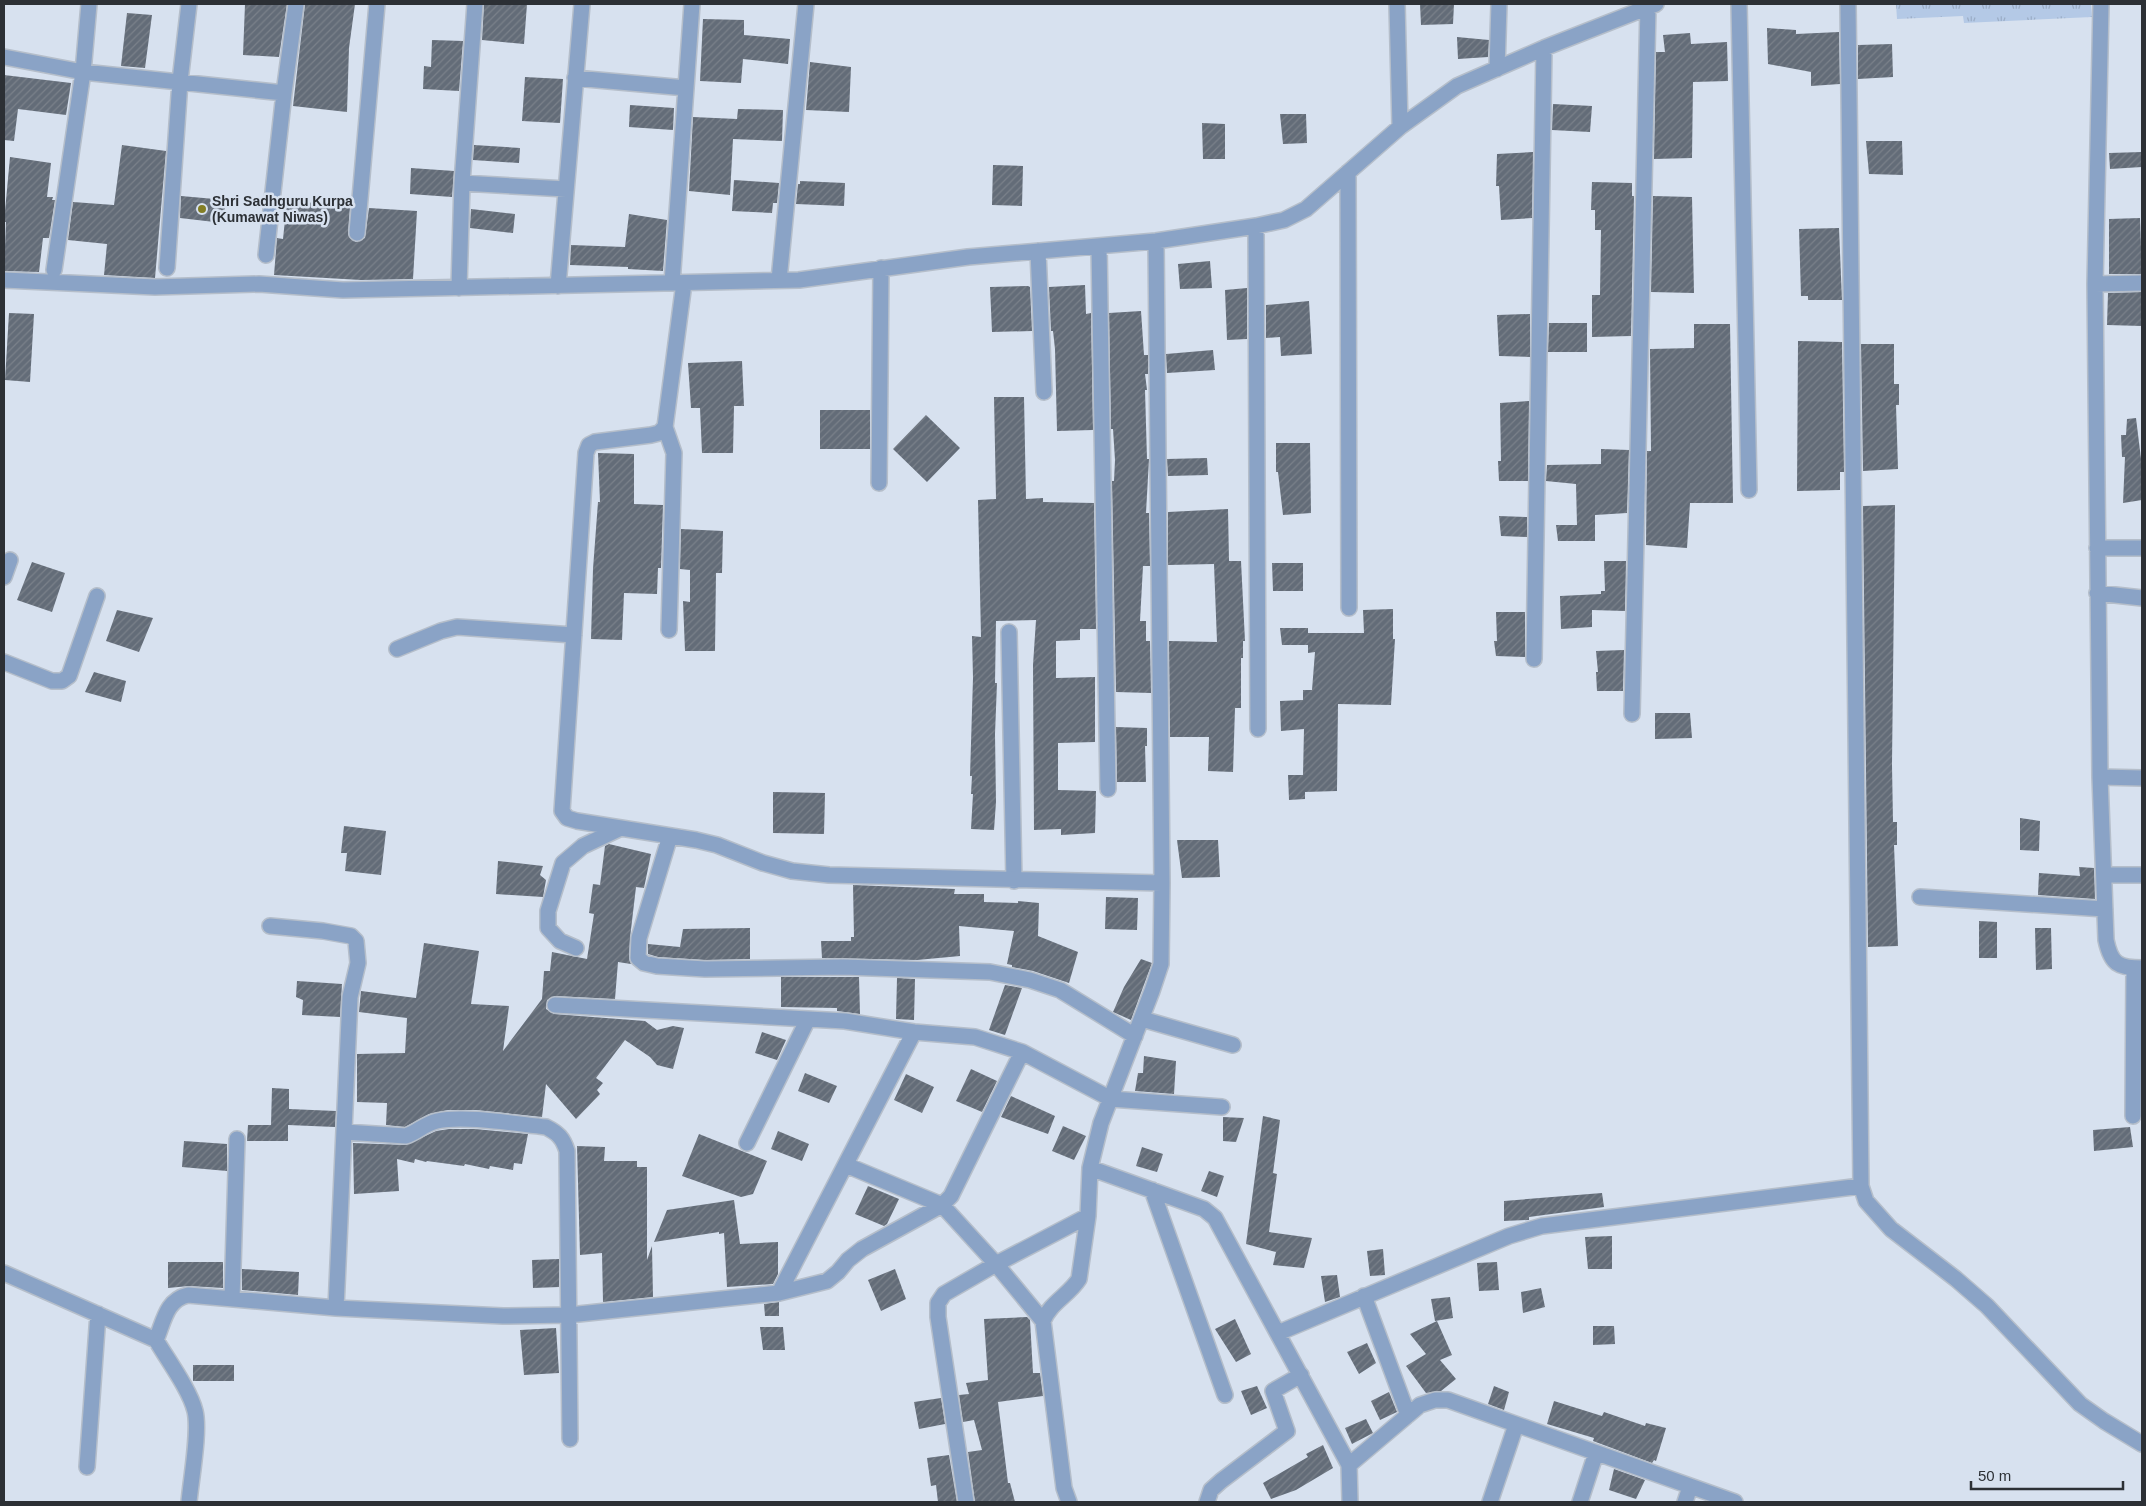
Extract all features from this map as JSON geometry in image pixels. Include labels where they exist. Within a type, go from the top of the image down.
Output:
[{"type":"street","points":[[54,270],[83,72],[89,4]]},
{"type":"street","points":[[167,268],[180,81],[190,4]]},
{"type":"street","points":[[266,255],[296,4]]},
{"type":"street","points":[[357,233],[377,4]]},
{"type":"street","points":[[459,288],[462,183],[476,4]]},
{"type":"street","points":[[558,286],[582,4]]},
{"type":"street","points":[[669,630],[674,453],[665,427],[678,283],[686,88],[692,4]]},
{"type":"street","points":[[779,280],[806,4]]},
{"type":"street","points":[[1397,4],[1400,127]]},
{"type":"street","points":[[1497,69],[1498,4]]},
{"type":"street","points":[[1739,4],[1749,490]]},
{"type":"street","points":[[1848,4],[1861,1186],[1866,1200],[1891,1230],[1956,1278],[1987,1306],[2080,1404],[2142,1444]]},
{"type":"street","points":[[2101,4],[2095,284],[2100,777],[2106,940],[2109,956],[2119,966],[2138,968],[2132,1116]]},
{"type":"street","points":[[4,280],[155,287],[259,284],[343,290],[799,280],[881,268],[1038,251],[1156,241],[1256,226],[1284,220],[1306,209],[1400,127],[1457,86],[1544,48],[1652,5],[1632,714]]},
{"type":"street","points":[[1534,659],[1544,48]]},
{"type":"street","points":[[4,57],[83,72],[284,93]]},
{"type":"street","points":[[575,78],[686,88]]},
{"type":"street","points":[[1348,172],[1349,608]]},
{"type":"street","points":[[462,183],[566,188]]},
{"type":"street","points":[[1256,226],[1258,729]]},
{"type":"street","points":[[1069,1502],[1064,1488],[1043,1321],[1046,1312],[1074,1287],[1079,1279],[1088,1216],[1090,1168],[1101,1123],[1142,1019],[1160,964],[1162,883],[1156,241]]},
{"type":"street","points":[[1099,246],[1108,789]]},
{"type":"street","points":[[1038,251],[1044,392]]},
{"type":"street","points":[[879,484],[881,268]]},
{"type":"street","points":[[2095,284],[2142,283]]},
{"type":"street","points":[[665,427],[659,433],[651,435],[595,442],[588,445],[562,811],[567,818],[577,822],[718,845],[763,863],[792,871],[1014,881],[1162,883]]},
{"type":"street","points":[[2097,548],[2142,548]]},
{"type":"street","points":[[4,577],[10,560]]},
{"type":"street","points":[[2098,593],[2142,598]]},
{"type":"street","points":[[4,662],[52,681],[62,681],[69,676],[97,596]]},
{"type":"street","points":[[397,649],[441,630],[457,627],[574,635]]},
{"type":"street","points":[[1009,632],[1014,881]]},
{"type":"street","points":[[2100,777],[2142,778]]},
{"type":"street","points":[[576,948],[560,941],[548,928],[548,911],[563,863],[584,846],[621,828]]},
{"type":"street","points":[[670,836],[639,938],[638,958],[644,963],[657,966],[705,969],[843,967],[990,972],[1030,980],[1060,990],[1135,1036]]},
{"type":"street","points":[[2104,875],[2142,875]]},
{"type":"street","points":[[1920,897],[2105,909]]},
{"type":"street","points":[[270,926],[332,932],[351,936],[356,941],[358,963],[350,997],[336,1308]]},
{"type":"street","points":[[555,1005],[808,1018],[845,1021],[914,1032],[975,1037],[1022,1052],[1111,1098],[1222,1108]]},
{"type":"street","points":[[747,1143],[808,1018]]},
{"type":"street","points":[[1142,1019],[1233,1045]]},
{"type":"street","points":[[779,1293],[914,1032]]},
{"type":"street","points":[[156,1340],[170,1304],[179,1297],[188,1295],[336,1308],[503,1316],[569,1316],[779,1293],[827,1281],[862,1249],[942,1205],[952,1196],[1022,1052]]},
{"type":"street","points":[[345,1132],[406,1136],[415,1133],[425,1124],[452,1119],[546,1127],[557,1132],[564,1141],[567,1151],[570,1439]]},
{"type":"street","points":[[232,1299],[237,1139]]},
{"type":"street","points":[[846,1165],[942,1205],[996,1264],[1043,1321]]},
{"type":"street","points":[[1090,1168],[1204,1209],[1215,1218],[1349,1465],[1350,1502]]},
{"type":"street","points":[[1278,1333],[1509,1236],[1542,1226],[1861,1186]]},
{"type":"street","points":[[1152,1190],[1225,1395]]},
{"type":"street","points":[[966,1502],[938,1317],[938,1303],[944,1294],[996,1264],[1088,1216]]},
{"type":"street","points":[[4,1273],[156,1340],[195,1411],[196,1424],[189,1502]]},
{"type":"street","points":[[1364,1296],[1408,1415]]},
{"type":"street","points":[[87,1468],[98,1314]]},
{"type":"street","points":[[1207,1502],[1211,1490],[1221,1481],[1287,1431],[1273,1391],[1301,1375]]},
{"type":"street","points":[[1349,1465],[1420,1405],[1435,1400],[1448,1400],[1735,1502]]},
{"type":"street","points":[[1490,1502],[1516,1425]]},
{"type":"street","points":[[1580,1502],[1596,1453]]},
{"type":"street","points":[[1685,1502],[1690,1487]]},
{"type":"green space","points":[[1896,4],[2091,4],[2092,17],[1964,23],[1963,16],[1897,19]]},
{"type":"building","points":[[245,4],[287,4],[279,57],[243,55]]},
{"type":"building","points":[[305,4],[355,4],[349,48],[347,112],[293,106]]},
{"type":"building","points":[[484,4],[527,4],[524,44],[482,40]]},
{"type":"building","points":[[1420,4],[1454,4],[1453,24],[1421,25]]},
{"type":"building","points":[[127,13],[152,15],[145,68],[121,66]]},
{"type":"building","points":[[703,19],[744,20],[744,35],[790,39],[788,64],[743,59],[741,83],[700,81]]},
{"type":"building","points":[[1767,28],[1796,30],[1796,34],[1839,32],[1840,84],[1811,86],[1811,72],[1768,64]]},
{"type":"building","points":[[1690,33],[1691,44],[1727,42],[1728,81],[1693,82],[1692,158],[1654,159],[1656,52],[1665,52],[1663,35]]},
{"type":"building","points":[[1457,37],[1489,40],[1488,57],[1458,59]]},
{"type":"building","points":[[432,40],[463,41],[459,91],[423,89],[424,66],[431,67]]},
{"type":"building","points":[[1892,44],[1893,77],[1858,79],[1858,45]]},
{"type":"building","points":[[810,62],[851,67],[849,112],[806,110]]},
{"type":"building","points":[[4,75],[71,83],[66,115],[18,109],[14,141],[4,140]]},
{"type":"building","points":[[525,77],[563,79],[560,123],[522,121]]},
{"type":"building","points":[[1553,104],[1592,106],[1590,132],[1552,130]]},
{"type":"building","points":[[630,105],[674,108],[673,130],[629,127]]},
{"type":"building","points":[[738,109],[783,110],[782,141],[733,139],[730,195],[689,191],[693,117],[737,119]]},
{"type":"building","points":[[1280,114],[1306,114],[1307,143],[1283,144]]},
{"type":"building","points":[[1202,123],[1225,124],[1225,159],[1203,159]]},
{"type":"building","points":[[1866,141],[1902,141],[1903,175],[1869,174]]},
{"type":"building","points":[[122,145],[166,151],[155,278],[104,275],[107,244],[68,240],[73,202],[114,205]]},
{"type":"building","points":[[474,145],[520,148],[519,163],[473,160]]},
{"type":"building","points":[[1533,152],[1532,218],[1501,220],[1499,186],[1496,186],[1497,154]]},
{"type":"building","points":[[2142,152],[2142,167],[2110,169],[2109,153]]},
{"type":"building","points":[[10,157],[51,163],[47,197],[53,197],[52,200],[55,200],[49,238],[43,238],[39,272],[4,271],[6,222],[4,222]]},
{"type":"building","points":[[993,165],[1023,166],[1022,206],[992,205]]},
{"type":"building","points":[[411,168],[454,171],[452,197],[410,194]]},
{"type":"building","points":[[734,180],[779,183],[777,203],[773,203],[772,213],[732,211]]},
{"type":"building","points":[[800,181],[845,183],[844,206],[796,204]]},
{"type":"building","points":[[1592,182],[1632,183],[1632,196],[1634,196],[1631,336],[1592,337],[1592,295],[1600,295],[1601,230],[1595,230],[1595,210],[1591,210]]},
{"type":"building","name":"Shri Sadhguru Kurpa (Kumawat Niwas)","points":[[181,196],[226,200],[223,223],[180,218]]},
{"type":"building","points":[[1653,196],[1692,197],[1694,293],[1651,292]]},
{"type":"building","points":[[287,200],[350,207],[348,233],[349,237],[356,242],[365,238],[369,208],[417,211],[413,279],[361,280],[274,275],[277,238],[283,239]]},
{"type":"building","points":[[471,209],[515,214],[513,233],[470,228]]},
{"type":"building","points":[[629,214],[667,220],[663,271],[628,269],[628,267],[570,265],[571,245],[625,247]]},
{"type":"building","points":[[2140,218],[2142,274],[2109,274],[2109,219]]},
{"type":"building","points":[[1839,228],[1842,300],[1808,300],[1808,296],[1801,296],[1799,229]]},
{"type":"building","points":[[1210,261],[1212,288],[1180,289],[1178,264]]},
{"type":"building","points":[[1085,285],[1086,314],[1091,313],[1093,430],[1057,431],[1055,349],[1053,331],[1051,331],[1049,287]]},
{"type":"building","points":[[990,287],[1030,287],[1032,331],[992,332]]},
{"type":"building","points":[[1247,288],[1247,339],[1227,340],[1225,290]]},
{"type":"building","points":[[2142,292],[2142,326],[2107,325],[2108,293]]},
{"type":"building","points":[[1309,301],[1312,354],[1281,356],[1280,337],[1266,338],[1266,305]]},
{"type":"building","points":[[1141,311],[1144,355],[1148,355],[1148,374],[1145,374],[1147,390],[1145,390],[1147,459],[1149,459],[1146,513],[1149,513],[1150,566],[1143,566],[1140,621],[1146,621],[1146,641],[1150,641],[1151,693],[1116,692],[1112,481],[1114,481],[1115,460],[1113,429],[1111,429],[1109,313]]},
{"type":"building","points":[[9,313],[34,314],[30,382],[5,380]]},
{"type":"building","points":[[1530,314],[1530,357],[1499,356],[1497,315]]},
{"type":"building","points":[[1549,323],[1587,323],[1587,352],[1548,352]]},
{"type":"building","points":[[1694,324],[1730,324],[1733,503],[1690,503],[1687,548],[1646,545],[1647,451],[1651,451],[1650,349],[1694,348]]},
{"type":"building","points":[[1798,341],[1842,342],[1844,472],[1840,472],[1840,490],[1797,491]]},
{"type":"building","points":[[1861,344],[1894,344],[1894,384],[1899,384],[1899,405],[1896,405],[1898,469],[1863,471]]},
{"type":"building","points":[[1213,350],[1215,370],[1167,373],[1166,354]]},
{"type":"building","points":[[742,361],[744,406],[734,406],[733,453],[702,453],[700,408],[691,408],[688,363]]},
{"type":"building","points":[[994,397],[1024,397],[1026,499],[1043,498],[1043,502],[1094,503],[1096,629],[1080,629],[1080,640],[1056,641],[1056,678],[1095,677],[1095,742],[1058,743],[1058,790],[1096,791],[1095,833],[1061,835],[1061,829],[1034,830],[1033,665],[1036,620],[996,621],[996,802],[994,830],[971,829],[973,794],[971,794],[972,776],[970,776],[973,678],[972,636],[981,637],[978,500],[996,499]]},
{"type":"building","points":[[1529,401],[1528,481],[1499,481],[1498,461],[1501,461],[1500,403]]},
{"type":"building","points":[[820,410],[870,410],[870,449],[820,449]]},
{"type":"building","points":[[926,415],[960,448],[927,482],[893,449]]},
{"type":"building","points":[[2136,418],[2142,467],[2142,500],[2123,503],[2125,457],[2122,457],[2121,435],[2126,435],[2127,419]]},
{"type":"building","points":[[1276,443],[1310,443],[1311,513],[1283,515],[1278,472],[1276,472]]},
{"type":"building","points":[[1601,449],[1629,450],[1627,513],[1595,515],[1595,541],[1558,541],[1556,525],[1577,525],[1576,484],[1546,481],[1547,465],[1601,464]]},
{"type":"building","points":[[598,453],[634,454],[634,504],[663,505],[661,568],[658,568],[657,594],[624,593],[622,640],[591,639],[593,569],[598,502],[600,502]]},
{"type":"building","points":[[1207,458],[1208,475],[1168,476],[1167,459]]},
{"type":"building","points":[[1895,505],[1892,765],[1893,822],[1897,822],[1897,845],[1894,845],[1898,946],[1868,947],[1863,506]]},
{"type":"building","points":[[1228,509],[1229,561],[1241,561],[1245,641],[1243,641],[1243,658],[1241,658],[1241,708],[1235,708],[1233,772],[1208,771],[1209,737],[1170,737],[1169,641],[1217,642],[1214,564],[1168,565],[1168,512]]},
{"type":"building","points":[[1499,516],[1527,517],[1527,537],[1501,536]]},
{"type":"building","points":[[681,529],[723,531],[722,573],[716,573],[715,651],[685,651],[683,601],[690,602],[690,570],[680,569]]},
{"type":"building","points":[[1604,561],[1626,561],[1625,611],[1592,610],[1592,627],[1561,629],[1560,596],[1601,594],[1601,591],[1605,591]]},
{"type":"building","points":[[32,562],[65,573],[52,612],[17,600]]},
{"type":"building","points":[[1272,563],[1303,563],[1303,591],[1273,591]]},
{"type":"building","points":[[1393,609],[1393,639],[1395,639],[1391,705],[1338,704],[1337,791],[1305,792],[1305,799],[1289,800],[1288,775],[1303,775],[1304,729],[1281,731],[1280,701],[1303,700],[1303,690],[1312,690],[1315,652],[1308,653],[1308,645],[1282,645],[1280,628],[1308,628],[1308,633],[1364,633],[1363,610]]},
{"type":"building","points":[[117,610],[153,618],[139,652],[106,641]]},
{"type":"building","points":[[1496,612],[1525,612],[1525,657],[1496,656],[1494,641],[1497,641]]},
{"type":"building","points":[[1624,650],[1623,691],[1597,691],[1596,651]]},
{"type":"building","points":[[94,672],[126,681],[121,702],[85,692]]},
{"type":"building","points":[[1655,713],[1690,713],[1692,738],[1655,739]]},
{"type":"building","points":[[1116,727],[1147,728],[1147,746],[1145,746],[1146,782],[1117,782]]},
{"type":"building","points":[[773,792],[825,793],[824,834],[773,833]]},
{"type":"building","points":[[2020,818],[2040,821],[2039,851],[2020,850]]},
{"type":"building","points":[[344,826],[386,831],[381,875],[345,871],[347,853],[341,853]]},
{"type":"building","points":[[1177,840],[1218,840],[1220,877],[1182,878]]},
{"type":"building","points":[[609,844],[651,854],[644,888],[636,887],[630,938],[629,958],[631,964],[618,962],[615,999],[555,996],[547,1000],[546,1009],[554,1014],[645,1021],[657,1030],[673,1026],[684,1028],[673,1069],[657,1065],[650,1057],[625,1040],[596,1078],[603,1083],[597,1090],[600,1094],[576,1119],[546,1084],[542,1117],[476,1110],[448,1110],[429,1114],[405,1127],[386,1125],[387,1103],[357,1102],[357,1054],[405,1053],[407,1018],[359,1012],[361,991],[416,998],[424,943],[479,951],[471,1004],[509,1006],[503,1051],[542,999],[544,971],[550,971],[552,952],[587,959],[594,914],[589,913],[593,884],[600,885],[605,846]]},
{"type":"building","points":[[498,861],[543,866],[540,875],[546,880],[543,897],[496,894]]},
{"type":"building","points":[[2079,867],[2094,868],[2095,899],[2038,895],[2039,873],[2080,876]]},
{"type":"building","points":[[853,885],[955,889],[954,894],[984,894],[984,902],[1018,903],[1018,901],[1039,903],[1038,936],[1078,952],[1069,983],[1007,964],[1014,931],[959,926],[960,956],[917,960],[822,958],[821,941],[851,941],[851,937],[854,937]]},
{"type":"building","points":[[1106,897],[1138,898],[1137,930],[1105,929]]},
{"type":"building","points":[[1979,921],[1997,922],[1997,958],[1979,958]]},
{"type":"building","points":[[750,928],[750,959],[705,960],[658,957],[648,954],[648,944],[680,947],[683,929]]},
{"type":"building","points":[[2035,928],[2051,928],[2052,969],[2036,970]]},
{"type":"building","points":[[1141,959],[1152,963],[1131,1020],[1113,1012],[1124,987]]},
{"type":"building","points":[[781,977],[859,977],[860,1014],[837,1011],[837,1008],[781,1007]]},
{"type":"building","points":[[897,978],[915,979],[914,1020],[896,1019]]},
{"type":"building","points":[[297,981],[342,984],[340,1017],[302,1015],[303,1000],[296,997]]},
{"type":"building","points":[[1005,985],[1022,988],[1005,1035],[989,1030]]},
{"type":"building","points":[[762,1032],[786,1040],[777,1060],[755,1053]]},
{"type":"building","points":[[1144,1056],[1176,1061],[1174,1094],[1135,1091],[1138,1073],[1143,1073]]},
{"type":"building","points":[[971,1069],[997,1081],[982,1112],[956,1101]]},
{"type":"building","points":[[805,1073],[837,1086],[829,1103],[798,1091]]},
{"type":"building","points":[[906,1074],[934,1087],[922,1113],[894,1100]]},
{"type":"building","points":[[272,1088],[289,1089],[289,1109],[336,1111],[335,1127],[288,1125],[288,1141],[247,1141],[248,1125],[271,1125]]},
{"type":"building","points":[[1011,1096],[1055,1116],[1048,1134],[1001,1117]]},
{"type":"building","points":[[1263,1116],[1280,1120],[1273,1173],[1277,1174],[1269,1232],[1312,1238],[1304,1268],[1273,1265],[1276,1252],[1246,1244]]},
{"type":"building","points":[[1223,1117],[1244,1118],[1236,1142],[1223,1141]]},
{"type":"building","points":[[1063,1126],[1086,1136],[1074,1160],[1052,1151]]},
{"type":"building","points":[[2130,1127],[2133,1147],[2094,1151],[2093,1130]]},
{"type":"building","points":[[475,1129],[528,1134],[522,1164],[514,1163],[513,1170],[490,1166],[489,1169],[465,1164],[464,1166],[426,1162],[415,1159],[414,1163],[397,1159],[399,1191],[354,1194],[353,1143],[406,1145],[436,1131]]},
{"type":"building","points":[[778,1131],[809,1144],[802,1161],[771,1149]]},
{"type":"building","points":[[699,1134],[767,1161],[753,1194],[741,1197],[682,1176]]},
{"type":"building","points":[[184,1141],[227,1144],[227,1171],[182,1167]]},
{"type":"building","points":[[577,1146],[605,1147],[604,1161],[637,1161],[637,1167],[647,1167],[647,1260],[652,1246],[653,1297],[603,1302],[602,1253],[580,1255]]},
{"type":"building","points":[[1142,1147],[1163,1154],[1157,1172],[1136,1166]]},
{"type":"building","points":[[1209,1171],[1224,1176],[1217,1197],[1201,1191]]},
{"type":"building","points":[[868,1186],[899,1199],[887,1224],[884,1226],[855,1214]]},
{"type":"building","points":[[1602,1193],[1604,1207],[1529,1217],[1529,1220],[1504,1221],[1504,1201]]},
{"type":"building","points":[[734,1200],[740,1244],[778,1242],[778,1274],[773,1284],[727,1287],[724,1233],[719,1234],[719,1232],[654,1242],[667,1210]]},
{"type":"building","points":[[1612,1236],[1612,1269],[1588,1269],[1585,1237]]},
{"type":"building","points":[[1383,1249],[1385,1275],[1370,1276],[1367,1251]]},
{"type":"building","points":[[559,1259],[559,1287],[533,1288],[532,1260]]},
{"type":"building","points":[[168,1262],[223,1262],[223,1288],[189,1286],[168,1288]]},
{"type":"building","points":[[1497,1262],[1499,1290],[1479,1291],[1477,1263]]},
{"type":"building","points":[[242,1269],[299,1272],[298,1295],[242,1290]]},
{"type":"building","points":[[895,1269],[906,1299],[881,1311],[868,1280]]},
{"type":"building","points":[[1337,1275],[1340,1297],[1325,1302],[1321,1276]]},
{"type":"building","points":[[1541,1288],[1545,1307],[1523,1313],[1521,1292]]},
{"type":"building","points":[[1450,1297],[1453,1318],[1435,1321],[1431,1299]]},
{"type":"building","points":[[779,1302],[779,1316],[765,1316],[764,1304]]},
{"type":"building","points":[[1027,1317],[1030,1320],[1033,1373],[1040,1373],[1043,1396],[998,1402],[1008,1483],[1010,1483],[1015,1502],[975,1502],[968,1452],[982,1450],[974,1420],[963,1422],[959,1395],[969,1394],[966,1383],[988,1380],[984,1319]]},
{"type":"building","points":[[1235,1319],[1251,1354],[1236,1362],[1215,1329]]},
{"type":"building","points":[[1437,1321],[1452,1355],[1440,1360],[1456,1379],[1441,1391],[1426,1393],[1406,1366],[1426,1354],[1410,1334]]},
{"type":"building","points":[[1593,1326],[1614,1326],[1615,1344],[1593,1345]]},
{"type":"building","points":[[760,1327],[783,1327],[785,1350],[763,1350]]},
{"type":"building","points":[[556,1328],[559,1373],[524,1375],[520,1330]]},
{"type":"building","points":[[1367,1343],[1376,1363],[1359,1374],[1347,1352]]},
{"type":"building","points":[[193,1365],[234,1365],[234,1381],[193,1381]]},
{"type":"building","points":[[1257,1386],[1267,1408],[1251,1415],[1241,1391]]},
{"type":"building","points":[[1494,1386],[1509,1392],[1504,1410],[1488,1404]]},
{"type":"building","points":[[1389,1392],[1397,1412],[1380,1420],[1371,1401]]},
{"type":"building","points":[[941,1398],[945,1424],[919,1429],[914,1402]]},
{"type":"building","points":[[1554,1401],[1602,1416],[1604,1412],[1645,1426],[1646,1423],[1666,1428],[1656,1461],[1654,1460],[1652,1463],[1593,1441],[1594,1438],[1547,1424]]},
{"type":"building","points":[[1366,1419],[1373,1433],[1352,1444],[1345,1428]]},
{"type":"building","points":[[1323,1445],[1333,1468],[1296,1490],[1271,1499],[1263,1483],[1308,1457],[1306,1454]]},
{"type":"building","points":[[949,1455],[957,1502],[938,1502],[936,1485],[931,1486],[927,1458]]},
{"type":"building","points":[[1614,1469],[1645,1480],[1636,1499],[1609,1490]]},
{"type":"place","name":"Shri Sadhguru Kurpa (Kumawat Niwas)","points":[[202,209]]}]
